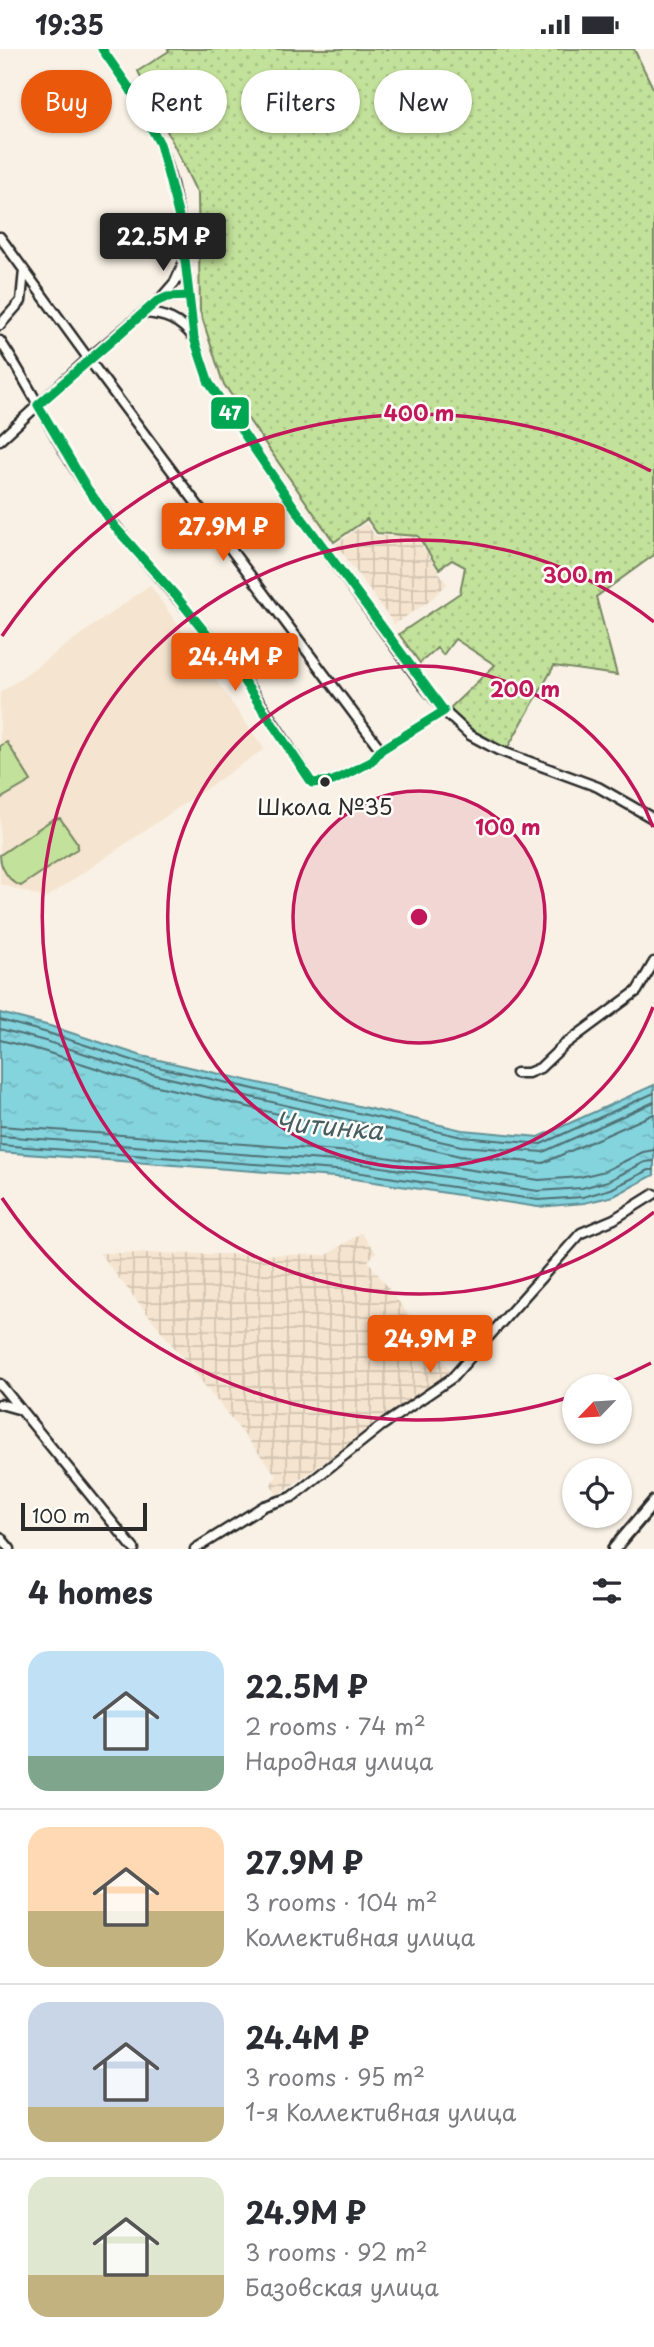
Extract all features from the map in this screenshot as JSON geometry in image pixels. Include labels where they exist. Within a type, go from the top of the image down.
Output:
[{"type":"main road","points":[[614,1549],[654,1502]]},
{"type":"street","points":[[102,49],[130,89],[160,144],[172,184],[186,255],[194,338],[209,383],[301,516],[444,711],[470,735],[498,750],[598,787],[654,819]]},
{"type":"street","points":[[0,237],[381,751]]},
{"type":"street","points":[[0,440],[89,358],[156,302],[175,282],[186,255]]},
{"type":"street","points":[[0,325],[21,301],[24,270]]},
{"type":"street","points":[[156,302],[167,297],[189,296]]},
{"type":"street","points":[[143,313],[172,318],[185,326],[194,338]]},
{"type":"street","points":[[0,341],[87,488],[108,518],[239,674],[312,783],[333,781],[371,762],[381,751],[444,711]]},
{"type":"street","points":[[516,1073],[528,1073],[540,1068],[564,1045],[637,991],[654,962]]},
{"type":"street","points":[[195,1549],[264,1506],[292,1497],[380,1427],[452,1378],[581,1233],[614,1219],[654,1194]]},
{"type":"street","points":[[0,1384],[134,1549]]},
{"type":"street","points":[[0,1404],[18,1409]]},
{"type":"street","points":[[0,1537],[10,1549]]},
{"type":"shaded area","points":[[366,523],[375,536],[416,537],[447,584],[427,603],[394,624],[336,544]]},
{"type":"shaded area","name":"Школа №35","points":[[150,585],[264,749],[46,898],[0,884],[0,693]]},
{"type":"shaded area","points":[[361,1233],[376,1252],[368,1261],[451,1371],[277,1496],[271,1484],[277,1476],[99,1253],[327,1255]]},
{"type":"green space","points":[[168,49],[634,49],[654,90],[654,555],[596,597],[617,675],[554,666],[507,749],[470,731],[448,710],[495,665],[455,639],[443,655],[437,648],[420,663],[399,634],[460,593],[465,567],[452,560],[439,569],[418,536],[377,533],[367,519],[334,542],[223,383],[200,311],[198,195],[168,133],[227,133],[227,70],[140,70],[169,51]]},
{"type":"green space","points":[[7,742],[31,781],[0,799],[0,746]]},
{"type":"green space","points":[[60,818],[78,844],[77,849],[21,886],[17,884],[6,873],[0,855],[53,819]]},
{"type":"water","name":"Читинка","points":[[0,1013],[142,1056],[462,1130],[539,1137],[654,1085],[654,1175],[614,1196],[584,1203],[538,1207],[348,1178],[0,1152]]},
{"type":"transit line","name":"47","points":[[102,49],[130,89],[160,144],[181,225],[194,338],[209,383],[301,517],[444,711],[381,750],[371,762],[333,781],[312,783],[239,674],[176,596],[115,527],[87,488],[38,405],[156,302],[167,297],[189,296]]},
{"type":"place","name":"Школа №35","points":[[325,782]]}]
